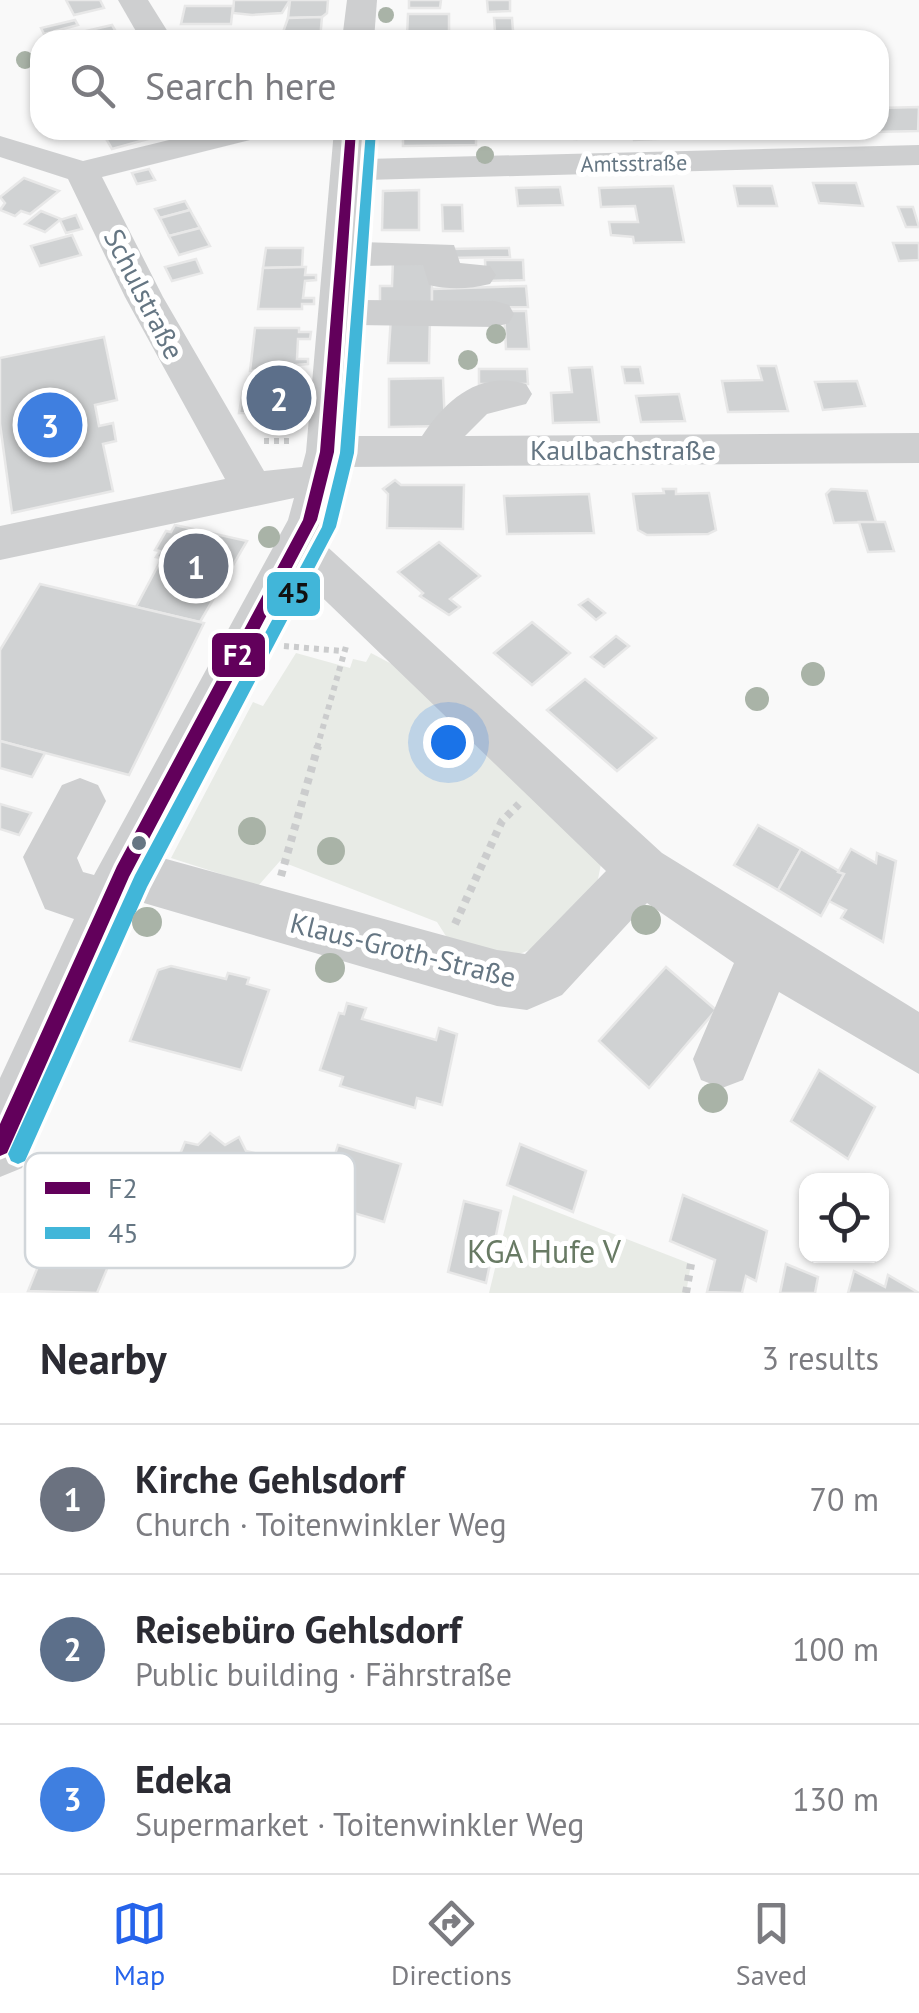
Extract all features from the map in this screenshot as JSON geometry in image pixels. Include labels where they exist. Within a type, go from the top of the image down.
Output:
[{"type":"street","points":[[132,0],[152,30]]},
{"type":"street","points":[[359,30],[362,0]]},
{"type":"street","points":[[0,146],[82,172],[201,140]]},
{"type":"street","points":[[0,1146],[20,1055],[116,888],[298,547],[325,460],[350,140]]},
{"type":"street","name":"Amtsstraße","points":[[348,170],[625,146],[919,155]]},
{"type":"street","name":"Schulstraße","points":[[82,172],[222,441],[252,489]]},
{"type":"street","points":[[342,254],[441,254],[442,276],[478,274]]},
{"type":"street","points":[[338,312],[495,314]]},
{"type":"street","points":[[433,452],[478,396],[512,394]]},
{"type":"street","name":"Kaulbachstraße","points":[[1,538],[162,499],[288,482],[325,460],[433,452],[919,448]]},
{"type":"street","points":[[298,547],[643,870],[767,953],[919,1045]]},
{"type":"street","name":"Klaus-Groth-Straße","points":[[80,800],[50,857],[64,891],[116,888],[271,916],[512,981],[527,982],[542,976],[643,870]]},
{"type":"street","points":[[722,1059],[767,953]]},
{"type":"path","points":[[222,441],[325,460]]},
{"type":"path","points":[[271,916],[342,652],[367,610]]},
{"type":"path","points":[[246,640],[342,652]]},
{"type":"path","points":[[438,962],[502,821],[544,778]]},
{"type":"path","points":[[686,1293],[691,1264]]},
{"type":"green space","points":[[296,653],[350,668],[353,659],[366,662],[371,653],[420,679],[601,864],[597,884],[536,947],[515,956],[451,944],[437,922],[280,861],[258,886],[171,858],[253,702],[263,706]]},
{"type":"green space","name":"KGA Hufe V","points":[[513,1195],[691,1264],[686,1293],[489,1293]]},
{"type":"building","points":[[66,0],[100,0],[104,8],[74,15]]},
{"type":"building","points":[[234,0],[290,0],[282,13],[252,15],[233,13]]},
{"type":"building","points":[[290,0],[328,0],[327,13],[322,17],[288,18]]},
{"type":"building","points":[[409,0],[441,0],[440,8],[409,8]]},
{"type":"building","points":[[487,0],[510,0],[510,11],[488,12]]},
{"type":"building","points":[[185,6],[233,6],[231,24],[181,24]]},
{"type":"building","points":[[408,14],[449,14],[449,30],[407,30]]},
{"type":"building","points":[[322,17],[321,30],[284,30],[288,18]]},
{"type":"building","points":[[494,18],[512,18],[513,30],[495,30]]},
{"type":"building","points":[[75,20],[78,25],[59,30],[41,28]]},
{"type":"building","points":[[919,107],[918,131],[889,132],[889,108]]},
{"type":"building","points":[[107,140],[144,140],[112,149]]},
{"type":"building","points":[[403,140],[476,140],[476,145],[403,146]]},
{"type":"building","points":[[149,169],[155,180],[137,184],[132,173]]},
{"type":"building","points":[[24,178],[59,191],[30,214],[21,211],[15,216],[0,210],[5,203],[0,197]]},
{"type":"building","points":[[813,183],[856,183],[863,206],[819,203]]},
{"type":"building","points":[[673,186],[684,242],[634,243],[633,237],[611,235],[609,222],[638,222],[635,206],[601,207],[599,188]]},
{"type":"building","points":[[734,186],[772,186],[777,206],[738,206]]},
{"type":"building","points":[[560,187],[563,205],[518,206],[516,188]]},
{"type":"building","points":[[419,190],[419,230],[382,230],[383,191]]},
{"type":"building","points":[[185,201],[190,210],[160,218],[155,209]]},
{"type":"building","points":[[442,205],[462,205],[463,231],[443,231]]},
{"type":"building","points":[[898,207],[913,207],[919,227],[906,227]]},
{"type":"building","points":[[190,210],[200,228],[169,236],[160,218]]},
{"type":"building","points":[[41,211],[61,219],[45,232],[25,224]]},
{"type":"building","points":[[76,215],[82,229],[66,233],[60,220]]},
{"type":"building","points":[[200,228],[210,246],[179,255],[169,236]]},
{"type":"building","points":[[72,235],[81,255],[40,266],[31,246]]},
{"type":"building","points":[[893,243],[919,243],[919,260],[899,261]]},
{"type":"building","points":[[266,248],[303,248],[302,267],[263,268]]},
{"type":"building","points":[[509,248],[510,257],[446,258],[446,249]]},
{"type":"building","points":[[196,259],[202,273],[172,281],[165,267]]},
{"type":"building","points":[[393,260],[432,260],[432,308],[380,308],[380,286],[392,286]]},
{"type":"building","points":[[485,260],[523,260],[524,280],[486,281]]},
{"type":"building","points":[[306,267],[305,275],[316,275],[316,280],[305,281],[303,298],[314,298],[314,304],[302,304],[302,309],[258,309],[263,268]]},
{"type":"building","points":[[526,286],[528,307],[432,308],[432,289]]},
{"type":"building","points":[[504,311],[526,311],[529,349],[506,349]]},
{"type":"building","points":[[391,317],[430,317],[429,363],[388,363]]},
{"type":"building","points":[[255,328],[299,328],[299,332],[311,332],[310,339],[298,339],[297,359],[308,359],[308,364],[296,365],[296,370],[250,371]]},
{"type":"building","points":[[104,337],[117,400],[95,405],[99,426],[113,423],[116,441],[103,444],[113,491],[12,513],[0,424],[0,358]]},
{"type":"building","points":[[758,366],[776,366],[788,411],[728,412],[722,381],[762,380]]},
{"type":"building","points":[[592,367],[599,422],[553,423],[551,393],[572,392],[569,368]]},
{"type":"building","points":[[622,367],[640,367],[643,383],[625,383]]},
{"type":"building","points":[[479,369],[527,369],[528,384],[479,384]]},
{"type":"building","points":[[443,378],[445,426],[389,427],[389,379]]},
{"type":"building","points":[[857,381],[865,406],[823,410],[815,382]]},
{"type":"building","points":[[243,390],[300,390],[297,414],[239,413]]},
{"type":"building","points":[[679,394],[685,421],[641,422],[636,396]]},
{"type":"building","points":[[395,480],[401,485],[464,485],[463,529],[387,528],[388,494],[383,489]]},
{"type":"building","points":[[663,489],[676,489],[676,494],[709,493],[716,530],[708,534],[647,535],[638,530],[633,494],[664,493]]},
{"type":"building","points":[[831,489],[867,491],[876,522],[834,523],[826,494]]},
{"type":"building","points":[[589,494],[594,533],[507,534],[504,496]]},
{"type":"building","points":[[859,522],[885,522],[894,551],[868,552]]},
{"type":"building","points":[[175,525],[247,541],[200,622],[136,607],[162,558],[156,557],[160,551],[155,550],[166,531],[171,532]]},
{"type":"building","points":[[439,542],[480,576],[450,599],[460,607],[449,615],[420,596],[423,593],[398,572]]},
{"type":"building","points":[[40,584],[204,623],[129,775],[0,741],[0,650]]},
{"type":"building","points":[[588,599],[605,613],[596,620],[579,605]]},
{"type":"building","points":[[532,622],[570,653],[532,685],[494,653]]},
{"type":"building","points":[[616,636],[629,646],[604,667],[591,657]]},
{"type":"building","points":[[585,679],[656,738],[617,771],[547,710]]},
{"type":"building","points":[[0,741],[45,753],[32,777],[0,768]]},
{"type":"building","points":[[0,804],[31,813],[19,835],[0,829]]},
{"type":"building","points":[[758,825],[801,849],[778,890],[734,865]]},
{"type":"building","points":[[801,849],[844,874],[821,916],[778,890]]},
{"type":"building","points":[[851,849],[876,863],[877,853],[896,861],[883,942],[841,918],[846,910],[829,901],[844,874],[838,872]]},
{"type":"building","points":[[171,966],[226,979],[228,973],[249,978],[247,984],[269,990],[241,1070],[130,1041],[158,970]]},
{"type":"building","points":[[666,967],[716,1010],[649,1088],[599,1041]]},
{"type":"building","points":[[347,1003],[366,1008],[362,1019],[436,1040],[439,1028],[457,1034],[442,1105],[417,1098],[415,1108],[340,1086],[343,1077],[320,1070],[339,1013],[344,1014]]},
{"type":"building","points":[[819,1070],[875,1107],[848,1159],[791,1121]]},
{"type":"building","points":[[210,1133],[225,1145],[239,1137],[246,1151],[254,1153],[180,1153],[185,1142],[198,1145]]},
{"type":"building","points":[[520,1144],[586,1171],[573,1212],[507,1185]]},
{"type":"building","points":[[338,1145],[401,1164],[384,1222],[355,1213],[355,1153],[336,1153]]},
{"type":"building","points":[[683,1195],[767,1231],[756,1281],[746,1276],[742,1293],[707,1292],[715,1260],[670,1241]]},
{"type":"building","points":[[464,1201],[501,1211],[486,1283],[448,1272]]},
{"type":"building","points":[[786,1264],[818,1277],[815,1293],[780,1293]]},
{"type":"building","points":[[37,1268],[107,1268],[97,1293],[28,1291]]},
{"type":"building","points":[[854,1271],[885,1287],[888,1275],[919,1293],[848,1293]]},
{"type":"transit line","name":"F2","points":[[0,1146],[123,872],[310,520],[327,452],[350,140]]},
{"type":"transit line","name":"45","points":[[18,1154],[141,881],[329,527],[347,453],[370,140]]},
{"type":"place","name":"Reisebüro Gehlsdorf","points":[[279,398]]},
{"type":"place","name":"Edeka","points":[[50,425]]},
{"type":"place","name":"Kirche Gehlsdorf","points":[[196,566]]}]
